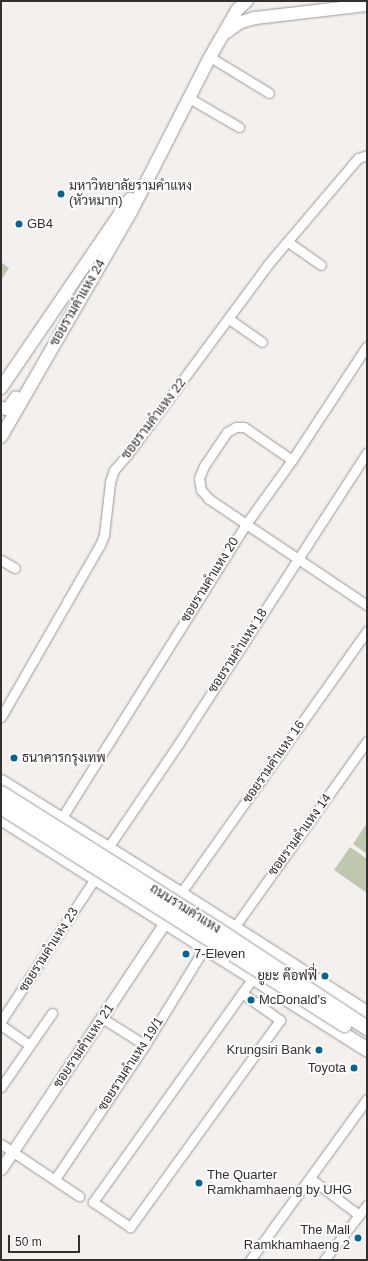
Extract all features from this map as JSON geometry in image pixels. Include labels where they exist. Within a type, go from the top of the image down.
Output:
[{"type":"main road","points":[[242,1],[250,9],[265,16]]},
{"type":"main road","name":"ซอยรามคำแหง 24","points":[[1,437],[131,212],[210,57],[242,1]]},
{"type":"main road","points":[[222,37],[241,22],[265,16],[367,5]]},
{"type":"main road","name":"ซอยรามคำแหง 24","points":[[1,394],[3,385],[141,183],[154,168]]},
{"type":"main road","points":[[1,408],[8,409],[36,364],[59,338]]},
{"type":"main road","name":"ถนนรามคำแหง","points":[[1,782],[180,894],[367,1014]]},
{"type":"main road","name":"ถนนรามคำแหง","points":[[1,793],[217,929],[367,1028]]},
{"type":"main road","points":[[20,830],[36,804]]},
{"type":"main road","name":"ถนนรามคำแหง","points":[[1,807],[367,1039]]},
{"type":"main road","name":"ถนนรามคำแหง","points":[[1,818],[96,877],[252,978],[367,1049]]},
{"type":"street","points":[[210,57],[268,93]]},
{"type":"street","points":[[189,98],[239,127]]},
{"type":"street","name":"ซอยรามคำแหง 22","points":[[1,717],[100,545],[104,535],[110,482],[114,470],[288,242],[355,162],[367,155]]},
{"type":"street","points":[[288,242],[321,265]]},
{"type":"street","points":[[228,319],[262,342]]},
{"type":"street","name":"ซอยรามคำแหง 20","points":[[60,819],[246,524],[292,460],[367,346]]},
{"type":"street","points":[[292,460],[244,427],[236,427],[228,432],[204,466],[199,478],[201,490],[208,499],[367,604]]},
{"type":"street","name":"ซอยรามคำแหง 18","points":[[107,849],[367,452]]},
{"type":"street","points":[[1,560],[15,568]]},
{"type":"street","name":"ซอยรามคำแหง 16","points":[[180,894],[367,631]]},
{"type":"street","name":"ซอยรามคำแหง 14","points":[[233,929],[367,741]]},
{"type":"street","name":"ซอยรามคำแหง 23","points":[[1,1021],[96,877]]},
{"type":"street","name":"ซอยรามคำแหง 21","points":[[1,1169],[165,922]]},
{"type":"street","name":"ซอยรามคำแหง 19/1","points":[[55,1179],[145,1045],[205,947]]},
{"type":"street","points":[[242,993],[280,1020],[130,1227],[93,1202],[252,978]]},
{"type":"street","points":[[2,1084],[52,1013]]},
{"type":"street","points":[[102,1018],[145,1045]]},
{"type":"street","points":[[1,1026],[30,1045]]},
{"type":"street","points":[[250,1260],[367,1099]]},
{"type":"street","points":[[1,1144],[79,1196]]},
{"type":"street","points":[[310,1178],[359,1215]]},
{"type":"street","points":[[324,1260],[367,1205]]},
{"type":"green space","points":[[1,262],[9,268],[1,280]]},
{"type":"green space","points":[[367,823],[367,854],[353,844]]},
{"type":"green space","points":[[350,847],[367,859],[367,893],[334,870]]},
{"type":"place","name":"มหาวิทยาลัยรามคำแหง (หัวหมาก)","points":[[61,194]]},
{"type":"place","name":"GB4","points":[[19,224]]},
{"type":"place","name":"ธนาคารกรุงเทพ","points":[[14,758]]},
{"type":"place","name":"7-Eleven","points":[[186,954]]},
{"type":"place","name":"ยูยะ ค๊อฟฟี่","points":[[325,976]]},
{"type":"place","name":"McDonald's","points":[[251,1000]]},
{"type":"place","name":"Krungsiri Bank","points":[[319,1050]]},
{"type":"place","name":"Toyota","points":[[354,1068]]},
{"type":"place","name":"The Quarter Ramkhamhaeng by UHG","points":[[199,1183]]},
{"type":"place","name":"The Mall Ramkhamhaeng 2","points":[[358,1238]]}]
